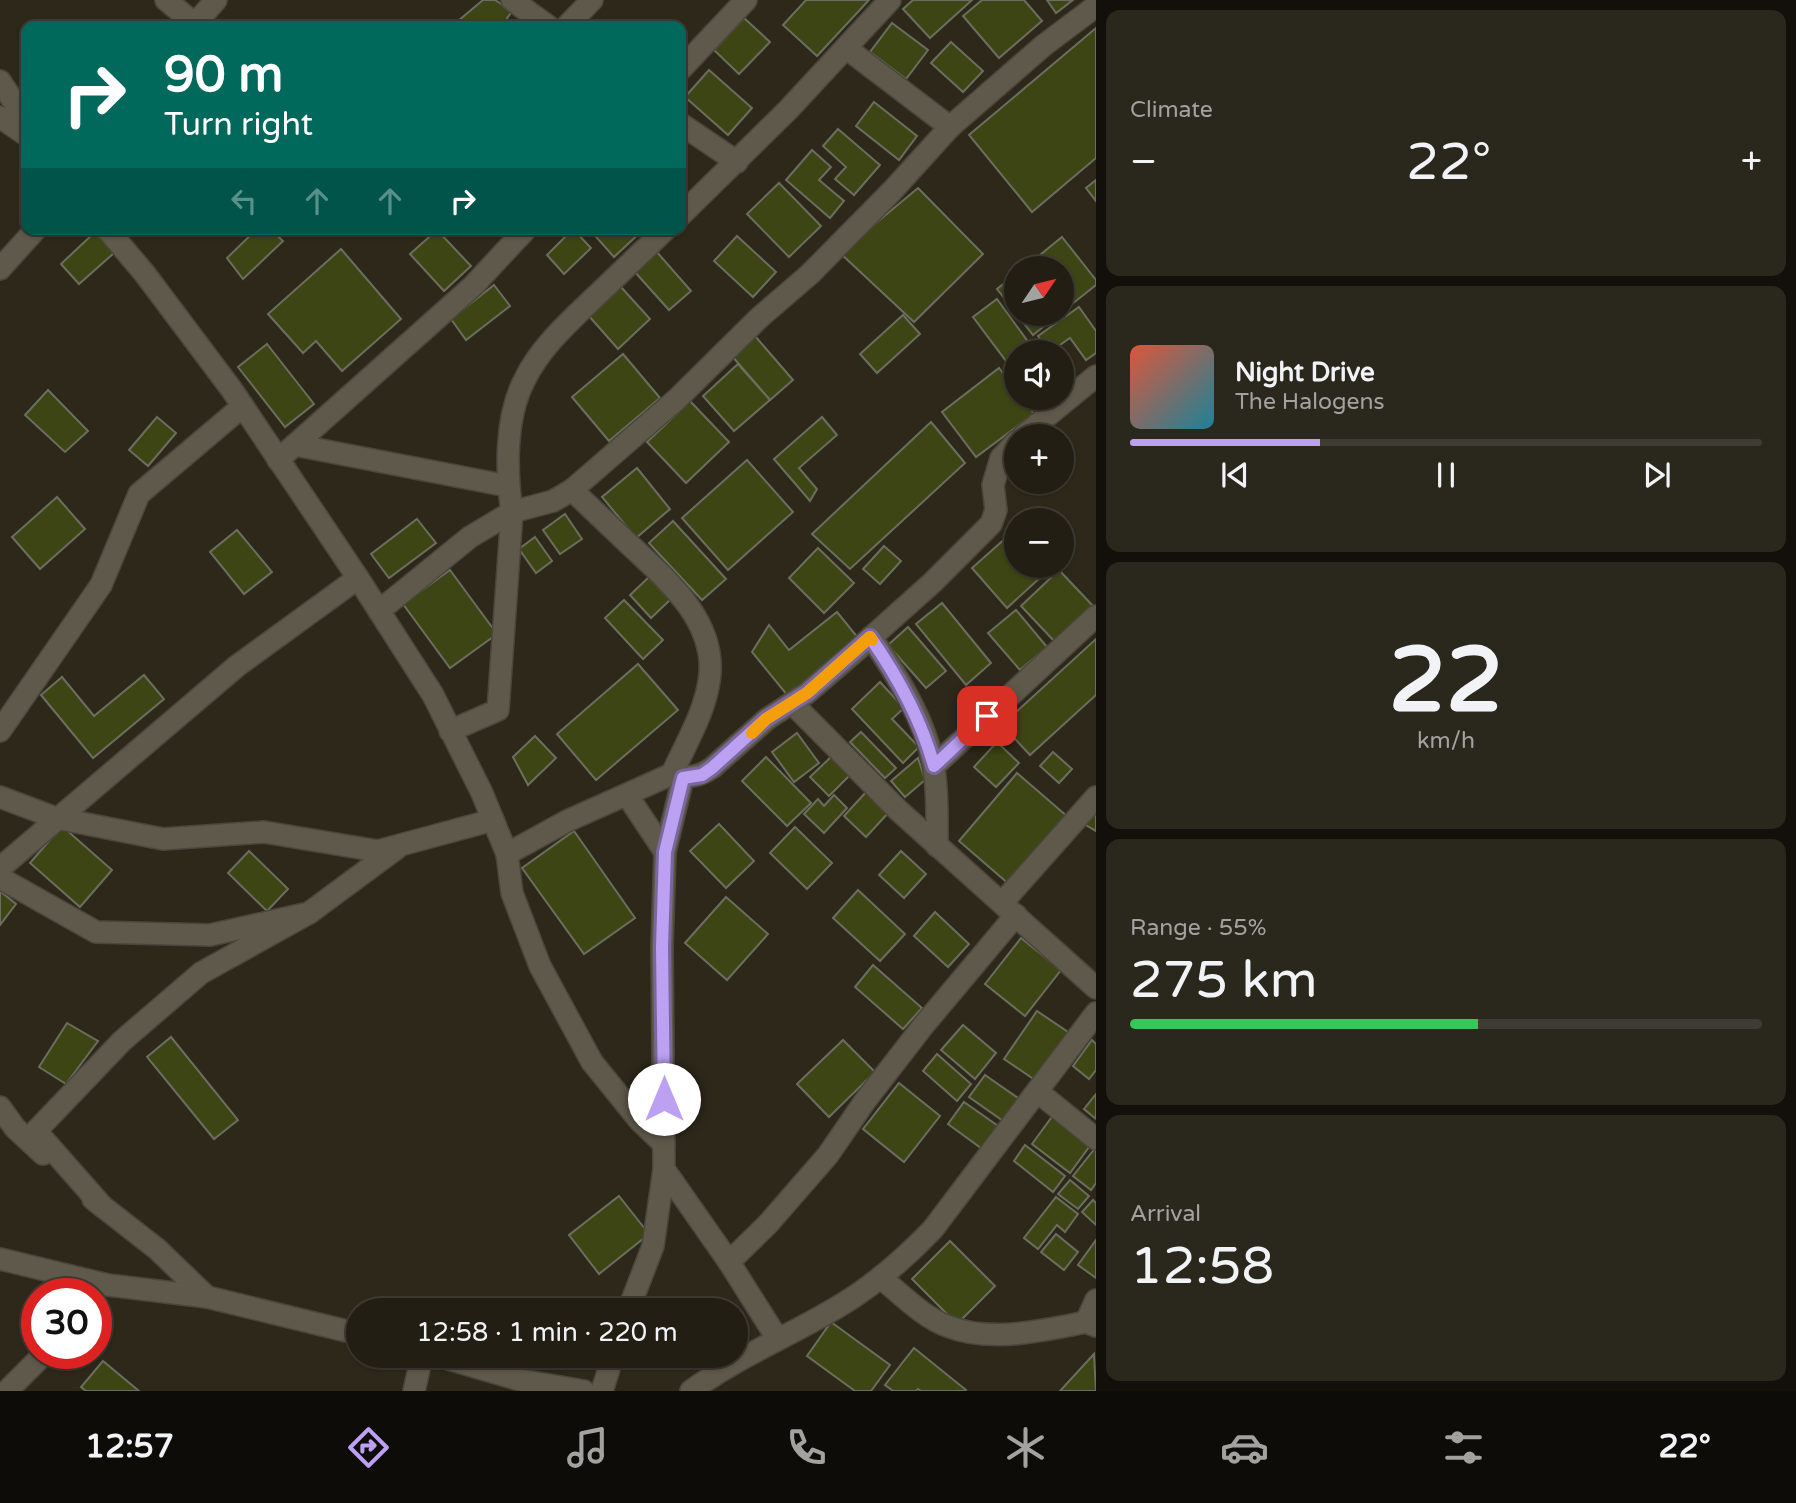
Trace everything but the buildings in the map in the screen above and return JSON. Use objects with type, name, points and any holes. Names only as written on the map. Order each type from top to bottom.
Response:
[{"type":"street","points":[[166,0],[190,21]]},
{"type":"street","points":[[198,21],[216,0]]},
{"type":"street","points":[[512,0],[541,21]]},
{"type":"street","points":[[572,21],[592,0]]},
{"type":"street","points":[[686,64],[746,0]]},
{"type":"street","points":[[686,210],[737,162],[890,0]]},
{"type":"street","points":[[379,611],[470,537],[512,512],[553,500],[572,490],[677,399],[759,318],[810,274],[892,191],[950,127],[1043,46],[1096,6]]},
{"type":"street","points":[[846,48],[950,127]]},
{"type":"street","points":[[0,81],[21,112]]},
{"type":"street","points":[[0,117],[21,132]]},
{"type":"street","points":[[686,127],[737,162]]},
{"type":"street","points":[[0,269],[31,235]]},
{"type":"street","points":[[112,235],[145,274],[243,406],[433,695],[507,854],[512,892],[540,966],[592,1062],[639,1120],[664,1144]]},
{"type":"street","points":[[278,460],[472,286],[520,235]]},
{"type":"street","points":[[450,731],[498,709],[512,512],[508,486],[508,456],[514,413],[524,381],[554,336],[660,235]]},
{"type":"street","points":[[1038,424],[1096,376]]},
{"type":"street","points":[[0,731],[101,585],[139,494],[243,406]]},
{"type":"street","points":[[295,445],[508,486]]},
{"type":"street","points":[[507,854],[568,821],[627,795],[677,776],[702,775],[766,719],[807,693],[932,583],[991,524],[996,510],[993,485],[1004,455]]},
{"type":"street","points":[[572,490],[672,585],[701,627],[709,656],[710,675],[703,706],[677,776],[665,852],[662,947],[664,1169],[653,1246],[633,1298]]},
{"type":"street","points":[[0,868],[237,666],[358,578]]},
{"type":"street","points":[[934,766],[1096,616]]},
{"type":"street","points":[[870,637],[908,698],[927,743],[934,766],[937,792],[937,846]]},
{"type":"street","points":[[792,703],[898,810],[1096,988]]},
{"type":"street","points":[[627,795],[665,852]]},
{"type":"street","points":[[0,797],[56,818],[163,839],[264,832],[377,851],[493,820]]},
{"type":"street","points":[[729,1262],[768,1224],[828,1155],[865,1101],[1096,797]]},
{"type":"street","points":[[102,1206],[36,1131],[122,1041],[201,973],[309,913],[403,844]]},
{"type":"street","points":[[0,878],[96,932],[210,936],[309,913]]},
{"type":"street","points":[[691,1391],[719,1370],[844,1304],[908,1255],[933,1229],[1096,1013]]},
{"type":"street","points":[[1038,1092],[1096,1139]]},
{"type":"street","points":[[0,1107],[15,1128],[102,1206],[157,1250],[207,1297]]},
{"type":"street","points":[[664,1169],[729,1262],[777,1338]]},
{"type":"street","points":[[0,1259],[59,1278]]},
{"type":"street","points":[[881,1278],[945,1326],[971,1332],[1011,1334],[1091,1324],[1096,1300]]},
{"type":"street","points":[[112,1292],[207,1297],[346,1331]]},
{"type":"street","points":[[414,1391],[419,1368]]},
{"type":"street","points":[[476,1368],[489,1391]]},
{"type":"street","points":[[476,1368],[520,1380],[584,1391]]},
{"type":"street","points":[[602,1391],[609,1368]]},
{"type":"street","points":[[7,1391],[29,1369]]},
{"type":"slow traffic","points":[[752,733],[766,719],[807,693],[870,637],[872,640]]},
{"type":"route","points":[[664,1099],[662,947],[665,852],[683,778],[702,775],[712,768],[766,719],[807,693],[870,637],[908,698],[934,766],[987,716]]}]
